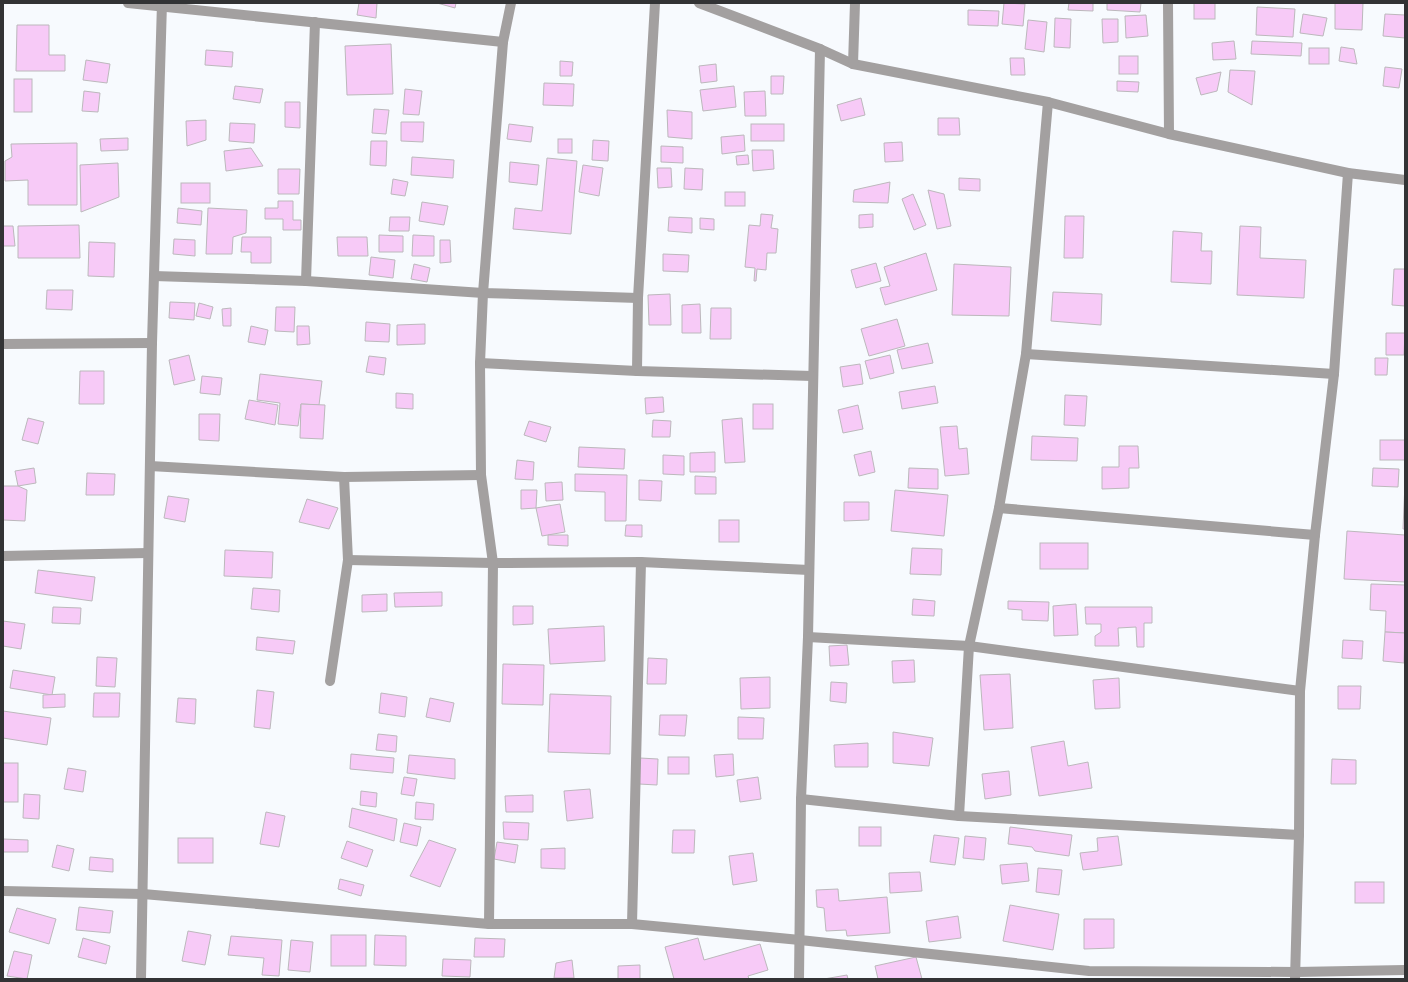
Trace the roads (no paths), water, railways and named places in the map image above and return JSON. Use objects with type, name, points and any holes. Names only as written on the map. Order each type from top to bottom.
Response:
[{"type":"street","points":[[128,3],[162,4],[503,42]]},
{"type":"street","points":[[489,924],[493,563],[481,475],[480,363],[483,293],[503,42],[511,3]]},
{"type":"street","points":[[637,371],[638,298],[655,3]]},
{"type":"street","points":[[700,3],[820,49],[853,64],[1048,102],[1169,134],[1348,173],[1405,180]]},
{"type":"street","points":[[853,64],[855,3]]},
{"type":"street","points":[[1168,3],[1169,134]]},
{"type":"street","points":[[140,979],[143,894],[152,343],[162,4]]},
{"type":"street","points":[[306,281],[315,22]]},
{"type":"street","points":[[799,979],[801,799],[808,637],[812,376],[820,49]]},
{"type":"street","points":[[959,816],[969,646],[999,508],[1026,354],[1048,102]]},
{"type":"street","points":[[1295,976],[1299,835],[1300,691],[1334,374],[1348,173]]},
{"type":"street","points":[[154,276],[306,281],[483,293],[638,298]]},
{"type":"street","points":[[3,344],[152,343]]},
{"type":"street","points":[[1026,354],[1334,374]]},
{"type":"street","points":[[480,363],[637,371],[812,376]]},
{"type":"street","points":[[150,466],[344,477],[481,475]]},
{"type":"street","points":[[330,681],[348,560],[344,477]]},
{"type":"street","points":[[999,508],[1316,535]]},
{"type":"street","points":[[3,556],[148,553]]},
{"type":"street","points":[[348,560],[493,563],[641,562],[809,570]]},
{"type":"street","points":[[632,924],[641,562]]},
{"type":"street","points":[[808,637],[969,646],[1300,691]]},
{"type":"street","points":[[801,799],[959,816],[1299,835]]},
{"type":"street","points":[[3,892],[143,894],[489,924],[632,924],[800,940],[1089,975],[1295,976],[1405,970]]}]
